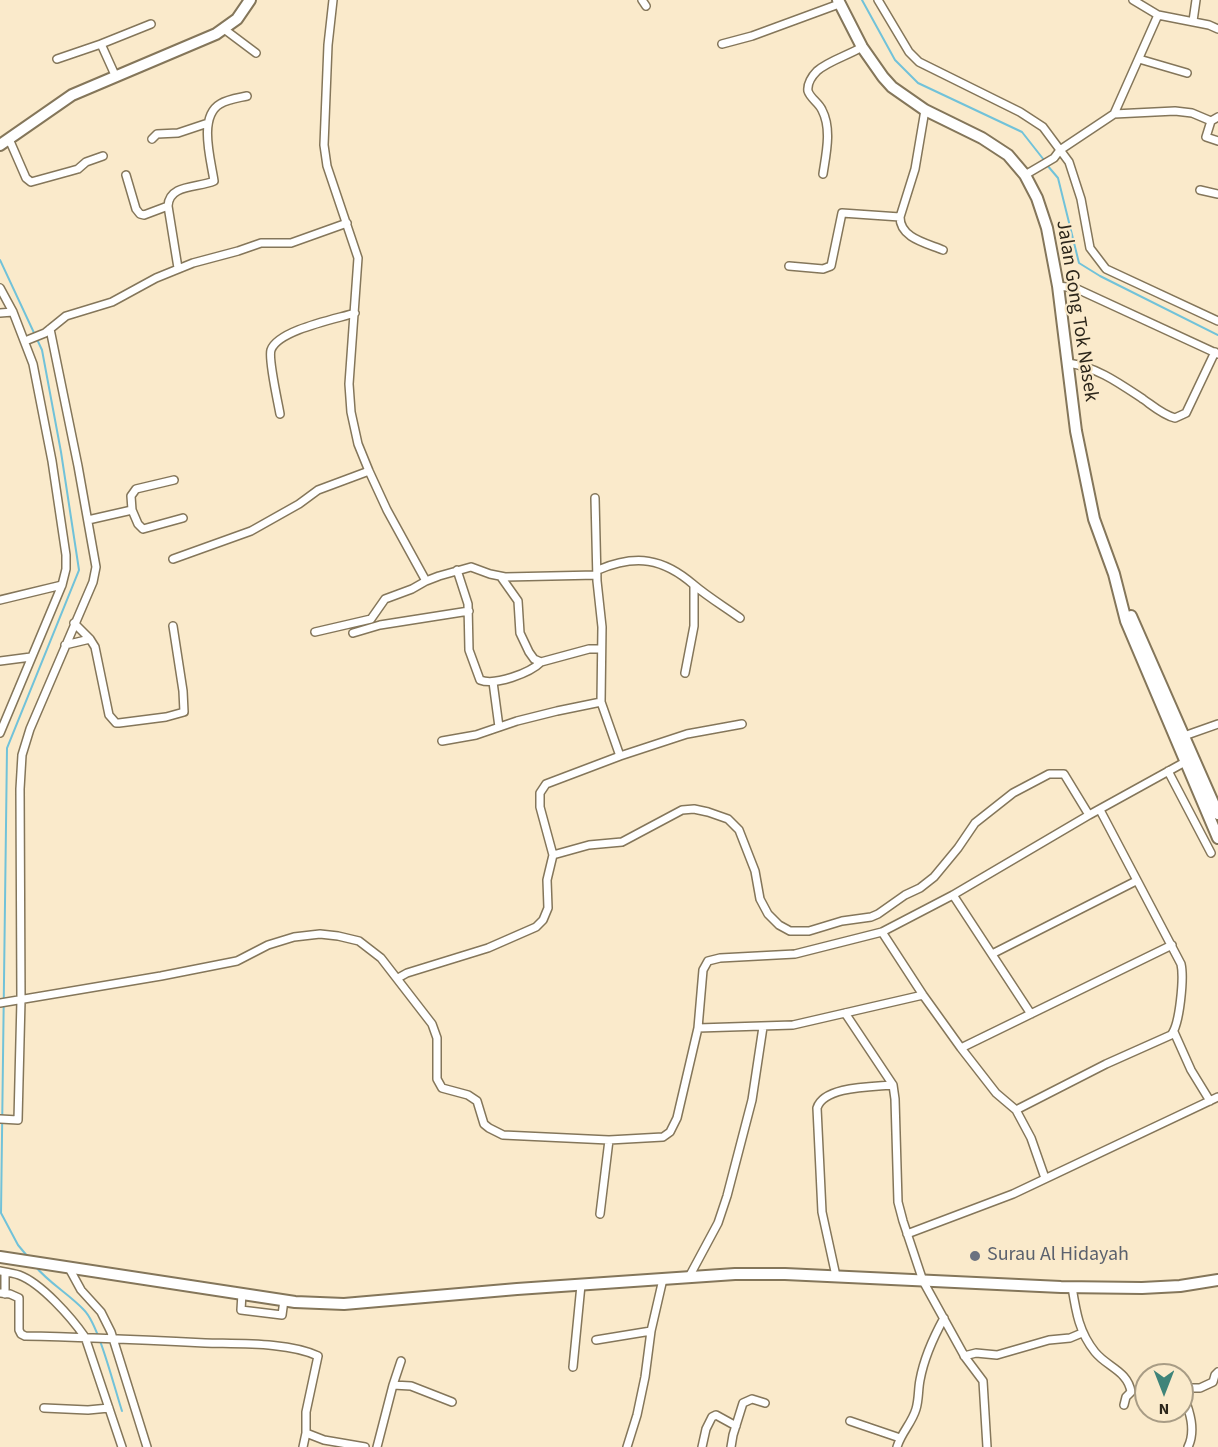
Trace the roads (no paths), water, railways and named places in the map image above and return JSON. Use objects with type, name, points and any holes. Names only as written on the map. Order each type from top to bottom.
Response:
[{"type":"main road","points":[[4,142],[72,94],[224,29],[237,19],[246,1]]},
{"type":"main road","name":"Jalan Gong Tok Nasek","points":[[838,2],[862,47],[892,87],[925,110],[1008,155],[1025,175],[1042,210],[1058,286],[1076,431],[1089,500],[1126,621],[1218,838]]},
{"type":"main road","name":"Jalan Gong Tok Nasek","points":[[1123,606],[1133,619],[1218,814]]},
{"type":"main road","points":[[1188,747],[1185,762],[1197,769]]},
{"type":"main road","points":[[0,1257],[284,1300],[344,1304],[663,1279],[760,1274],[1072,1287],[1161,1288],[1218,1280]]},
{"type":"street","points":[[333,0],[328,45],[324,146],[327,166],[358,258],[350,396],[358,444],[369,471],[387,510],[426,581]]},
{"type":"street","points":[[878,0],[909,52],[919,62],[1043,127],[1068,162],[1077,182],[1090,248],[1099,261],[1114,274],[1218,321]]},
{"type":"street","points":[[1133,0],[1158,15],[1193,21],[1218,29]]},
{"type":"street","points":[[1193,21],[1196,0]]},
{"type":"street","points":[[722,44],[752,36],[838,2]]},
{"type":"street","points":[[1114,114],[1158,15]]},
{"type":"street","points":[[57,59],[151,24]]},
{"type":"street","points":[[224,29],[256,53]]},
{"type":"street","points":[[102,44],[115,75]]},
{"type":"street","points":[[823,174],[827,149],[826,123],[821,107],[810,94],[809,83],[824,66],[862,47]]},
{"type":"street","points":[[1139,59],[1187,72]]},
{"type":"street","points":[[178,268],[168,206],[170,197],[173,193],[214,181],[209,155],[208,123],[212,111],[221,103],[248,96]]},
{"type":"street","points":[[925,110],[915,169],[900,217],[902,229],[908,235],[943,250]]},
{"type":"street","points":[[1025,175],[1054,158],[1060,150],[1114,114],[1175,111],[1192,113],[1211,121]]},
{"type":"street","points":[[1218,117],[1211,121],[1206,137],[1218,141]]},
{"type":"street","points":[[152,139],[157,134],[178,134],[208,123]]},
{"type":"street","points":[[4,142],[27,180],[31,182],[78,169],[86,162],[103,156]]},
{"type":"street","points":[[126,175],[136,209],[140,214],[144,215],[168,206]]},
{"type":"street","points":[[1200,190],[1218,194]]},
{"type":"street","points":[[789,266],[823,269],[831,266],[842,213],[900,217]]},
{"type":"street","points":[[27,341],[48,331],[66,316],[112,302],[178,268],[261,243],[291,243],[347,223]]},
{"type":"street","points":[[1058,286],[1075,288],[1216,353],[1186,413],[1175,418],[1163,414],[1121,384],[1095,369],[1068,363]]},
{"type":"street","points":[[0,288],[27,341],[33,364],[52,461],[65,543],[66,568],[62,585],[0,733]]},
{"type":"street","points":[[0,313],[13,312]]},
{"type":"street","points":[[280,414],[270,357],[273,346],[291,333],[355,313]]},
{"type":"street","points":[[0,1119],[18,1120],[22,755],[30,729],[95,576],[95,558],[88,520],[48,331]]},
{"type":"street","points":[[173,560],[251,531],[299,504],[318,490],[369,471]]},
{"type":"street","points":[[174,480],[136,489],[131,496],[132,510],[138,524],[143,529],[183,518]]},
{"type":"street","points":[[595,498],[601,702],[620,756]]},
{"type":"street","points":[[88,520],[132,510]]},
{"type":"street","points":[[315,632],[371,619],[385,599],[457,570],[475,567],[501,577],[597,572],[626,561],[654,562],[671,568],[740,618]]},
{"type":"street","points":[[457,570],[469,611],[468,645],[480,680],[493,682],[533,669],[541,662],[589,649],[601,649]]},
{"type":"street","points":[[501,577],[518,601],[520,633],[534,659],[541,662]]},
{"type":"street","points":[[0,600],[62,585]]},
{"type":"street","points":[[685,674],[694,626],[694,585]]},
{"type":"street","points":[[352,633],[391,623],[469,611]]},
{"type":"street","points":[[74,623],[95,647],[110,718],[116,723],[182,714],[185,709],[173,626]]},
{"type":"street","points":[[65,645],[90,639]]},
{"type":"street","points":[[0,661],[31,657]]},
{"type":"street","points":[[493,682],[499,727]]},
{"type":"street","points":[[442,741],[476,735],[548,713],[601,702]]},
{"type":"street","points":[[398,978],[407,973],[470,955],[536,927],[546,915],[547,880],[553,855],[540,807],[540,793],[543,787],[620,756],[687,734],[742,724]]},
{"type":"street","points":[[1184,736],[1218,724]]},
{"type":"street","points":[[0,1003],[237,961],[268,945],[294,936],[338,936],[359,941],[381,958],[398,978],[435,1030],[439,1085],[447,1090],[468,1095],[477,1101],[484,1124],[489,1128],[512,1137],[609,1140],[659,1138],[667,1135],[677,1118],[698,1028],[703,970],[708,961],[720,958],[795,954],[882,932],[953,895],[1185,762]]},
{"type":"street","points":[[1168,771],[1211,853]]},
{"type":"street","points":[[553,855],[589,845],[622,842],[682,810],[694,809],[708,812],[731,820],[739,830],[755,871],[760,899],[768,914],[786,929],[805,932],[842,921],[875,917],[894,902],[920,888],[945,866],[975,822],[1019,788],[1049,774],[1064,774],[1089,815]]},
{"type":"street","points":[[1206,789],[1218,788]]},
{"type":"street","points":[[1016,1110],[1174,1032],[1177,1025],[1181,964],[1100,810]]},
{"type":"street","points":[[992,954],[1136,881]]},
{"type":"street","points":[[953,895],[1031,1014]]},
{"type":"street","points":[[882,932],[961,1048],[996,1093],[1016,1110],[1031,1138],[1045,1178]]},
{"type":"street","points":[[961,1048],[1172,945]]},
{"type":"street","points":[[698,1028],[792,1025],[923,995]]},
{"type":"street","points":[[845,1013],[893,1085],[896,1099],[898,1202],[922,1281],[964,1356],[981,1377],[985,1386],[987,1447]]},
{"type":"street","points":[[689,1278],[718,1223],[727,1196],[752,1100],[763,1027]]},
{"type":"street","points":[[1174,1032],[1191,1070],[1210,1101]]},
{"type":"street","points":[[836,1276],[822,1212],[817,1108],[819,1103],[834,1092],[893,1085]]},
{"type":"street","points":[[907,1234],[1013,1194],[1218,1097]]},
{"type":"street","points":[[600,1214],[609,1140]]},
{"type":"street","points":[[69,1268],[81,1290],[101,1312],[147,1447]]},
{"type":"street","points":[[122,1447],[87,1337],[37,1286],[19,1275],[3,1272],[3,1294],[15,1296],[20,1300],[22,1335],[87,1337],[255,1345],[306,1350],[318,1356],[306,1413],[303,1447]]},
{"type":"street","points":[[627,1447],[645,1377],[651,1331],[663,1279]]},
{"type":"street","points":[[573,1367],[581,1285]]},
{"type":"street","points":[[1072,1287],[1082,1333],[1096,1353],[1128,1381],[1131,1392],[1124,1405]]},
{"type":"street","points":[[242,1293],[241,1310],[282,1315],[284,1300]]},
{"type":"street","points":[[897,1447],[914,1414],[923,1365],[944,1318]]},
{"type":"street","points":[[596,1340],[651,1331]]},
{"type":"street","points":[[964,1356],[976,1353],[997,1355],[1049,1340],[1070,1338],[1082,1333]]},
{"type":"street","points":[[377,1447],[401,1361]]},
{"type":"street","points":[[1194,1388],[1213,1382],[1218,1372]]},
{"type":"street","points":[[393,1385],[411,1386],[452,1402]]},
{"type":"street","points":[[731,1447],[745,1401],[754,1400],[765,1403]]},
{"type":"street","points":[[44,1408],[88,1410],[109,1408]]},
{"type":"street","points":[[702,1447],[712,1416],[716,1415],[736,1425]]},
{"type":"street","points":[[850,1421],[900,1438]]},
{"type":"street","points":[[1188,1447],[1191,1442],[1191,1423]]},
{"type":"street","points":[[306,1432],[324,1440],[364,1447]]},
{"type":"waterway","points":[[862,0],[895,60],[918,83],[1022,132],[1044,160]]},
{"type":"waterway","points":[[1047,165],[1058,178],[1079,263],[1100,276],[1218,335]]},
{"type":"waterway","points":[[0,260],[42,350],[61,452],[79,570],[7,748],[1,1213],[18,1245],[28,1257]]},
{"type":"waterway","points":[[35,1266],[78,1304],[90,1318],[101,1342],[122,1411]]},
{"type":"place","name":"Surau Al Hidayah","points":[[975,1256]]}]
